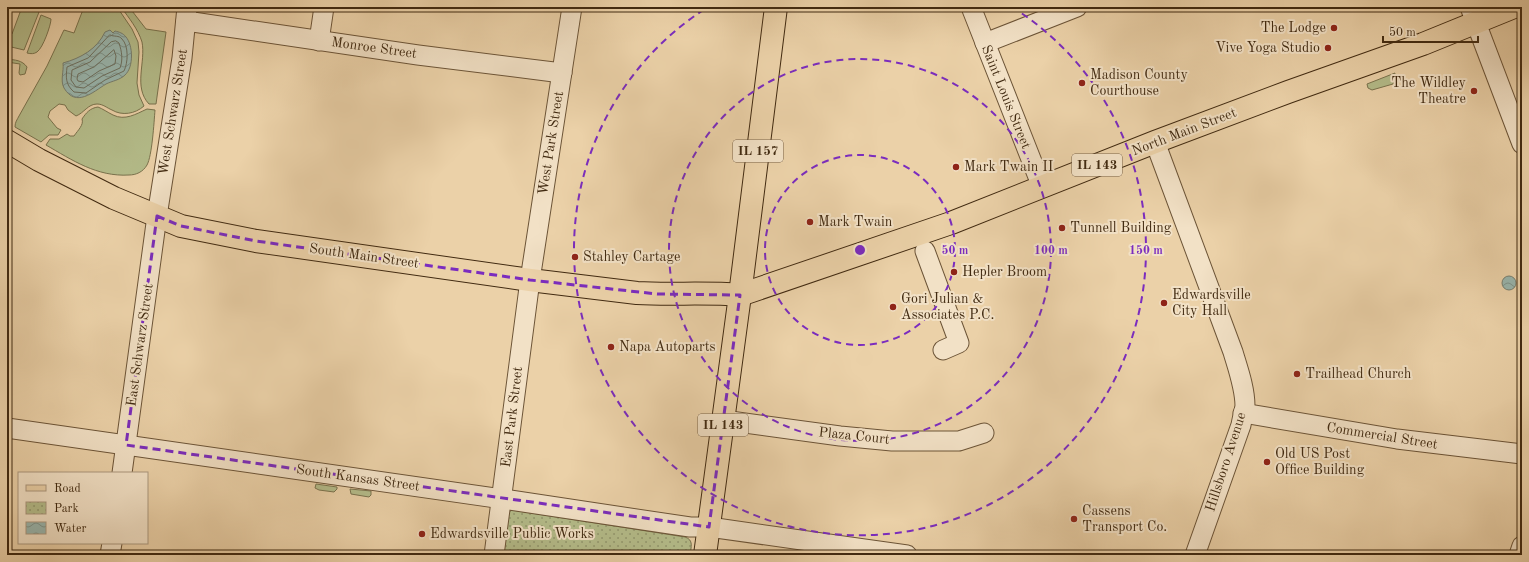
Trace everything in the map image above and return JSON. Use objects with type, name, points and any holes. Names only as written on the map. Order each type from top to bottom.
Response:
[{"type":"main road","name":"IL 157","points":[[740,295],[776,7]]},
{"type":"main road","name":"North Main Street","points":[[740,295],[951,223],[1155,142],[1288,92],[1423,44],[1473,15],[1514,7]]},
{"type":"main road","name":"South Main Street","points":[[7,141],[39,160],[114,198],[181,226],[256,241],[530,280],[657,294],[718,293],[740,295]]},
{"type":"main road","name":"IL 143","points":[[705,555],[740,295]]},
{"type":"street","points":[[319,41],[324,7]]},
{"type":"street","name":"West Park Street","points":[[530,280],[572,7]]},
{"type":"street","name":"Saint Louis Street","points":[[971,7],[1042,187]]},
{"type":"street","points":[[985,43],[1078,7]]},
{"type":"street","name":"Monroe Street","points":[[187,14],[319,41],[562,73]]},
{"type":"street","name":"West Schwarz Street","points":[[157,216],[182,58],[187,14]]},
{"type":"street","points":[[1473,15],[1522,144]]},
{"type":"street","name":"Hillsboro Avenue","points":[[1155,142],[1240,375],[1245,406],[1241,425],[1195,555]]},
{"type":"street","name":"East Schwarz Street","points":[[122,472],[157,216]]},
{"type":"street","points":[[925,251],[959,343],[943,350]]},
{"type":"street","name":"East Park Street","points":[[494,555],[530,280]]},
{"type":"street","name":"Commercial Street","points":[[1243,413],[1442,446],[1522,454]]},
{"type":"street","name":"Plaza Court","points":[[723,420],[840,436],[892,441],[960,441],[984,433]]},
{"type":"street","name":"South Kansas Street","points":[[7,428],[502,498],[690,527],[709,528],[907,555]]},
{"type":"street","points":[[110,555],[112,544]]},
{"type":"street","points":[[1519,555],[1522,546]]},
{"type":"highlighted area","points":[[157,216],[181,226],[256,241],[530,280],[657,294],[740,295],[709,527],[126,445]]},
{"type":"green space","points":[[22,7],[41,7],[24,50],[7,46],[7,33],[12,34]]},
{"type":"green space","points":[[84,7],[117,7],[132,29],[138,42],[139,52],[137,83],[139,95],[144,106],[137,111],[120,113],[101,105],[94,104],[76,116],[68,110],[65,105],[59,104],[50,111],[48,117],[57,128],[61,130],[58,135],[49,135],[41,142],[15,127],[16,122],[47,66],[64,30],[74,33]]},
{"type":"green space","points":[[121,7],[129,7],[146,29],[166,32],[156,104],[149,104],[144,97],[141,82],[143,58],[142,42],[136,28]]},
{"type":"green space","points":[[41,15],[51,19],[50,26],[39,50],[32,54],[27,53]]},
{"type":"green space","points":[[7,59],[23,63],[27,67],[25,74],[20,75],[19,73],[20,64],[7,62]]},
{"type":"green space","points":[[1395,73],[1393,84],[1372,90],[1368,88],[1367,84]]},
{"type":"green space","points":[[98,107],[117,117],[135,115],[147,109],[155,110],[149,161],[147,165],[137,174],[117,175],[96,170],[75,162],[46,145],[50,139],[59,139],[67,134],[74,136],[85,115],[90,110]]},
{"type":"green space","points":[[316,484],[337,487],[337,489],[334,492],[319,490],[315,488]]},
{"type":"green space","points":[[350,489],[371,491],[371,495],[369,497],[351,494]]},
{"type":"green space","points":[[512,510],[685,537],[691,542],[690,555],[502,555],[509,512]]},
{"type":"water","points":[[110,30],[113,33],[115,31],[125,36],[130,45],[132,56],[128,71],[121,78],[106,84],[90,94],[79,98],[74,97],[69,94],[63,85],[63,63],[88,52],[98,43],[105,32]]},
{"type":"water","points":[[1509,276],[1514,278],[1516,283],[1514,288],[1509,290],[1504,288],[1502,283],[1504,278]]},
{"type":"place","name":"The Lodge","points":[[1334,28]]},
{"type":"place","name":"Vive Yoga Studio","points":[[1328,48]]},
{"type":"place","name":"Madison County Courthouse","points":[[1082,83]]},
{"type":"place","name":"The Wildley Theatre","points":[[1474,91]]},
{"type":"place","name":"Mark Twain II","points":[[956,167]]},
{"type":"place","name":"Mark Twain","points":[[810,222]]},
{"type":"place","name":"Tunnell Building","points":[[1062,228]]},
{"type":"place","name":"Stahley Cartage","points":[[575,257]]},
{"type":"place","name":"Hepler Broom","points":[[954,272]]},
{"type":"place","name":"Edwardsville City Hall","points":[[1164,303]]},
{"type":"place","name":"Gori Julian & Associates P.C.","points":[[893,307]]},
{"type":"place","name":"Napa Autoparts","points":[[611,347]]},
{"type":"place","name":"Trailhead Church","points":[[1297,374]]},
{"type":"place","name":"Old US Post Office Building","points":[[1267,462]]},
{"type":"place","name":"Cassens Transport Co.","points":[[1074,519]]},
{"type":"place","name":"Edwardsville Public Works","points":[[422,534]]}]
